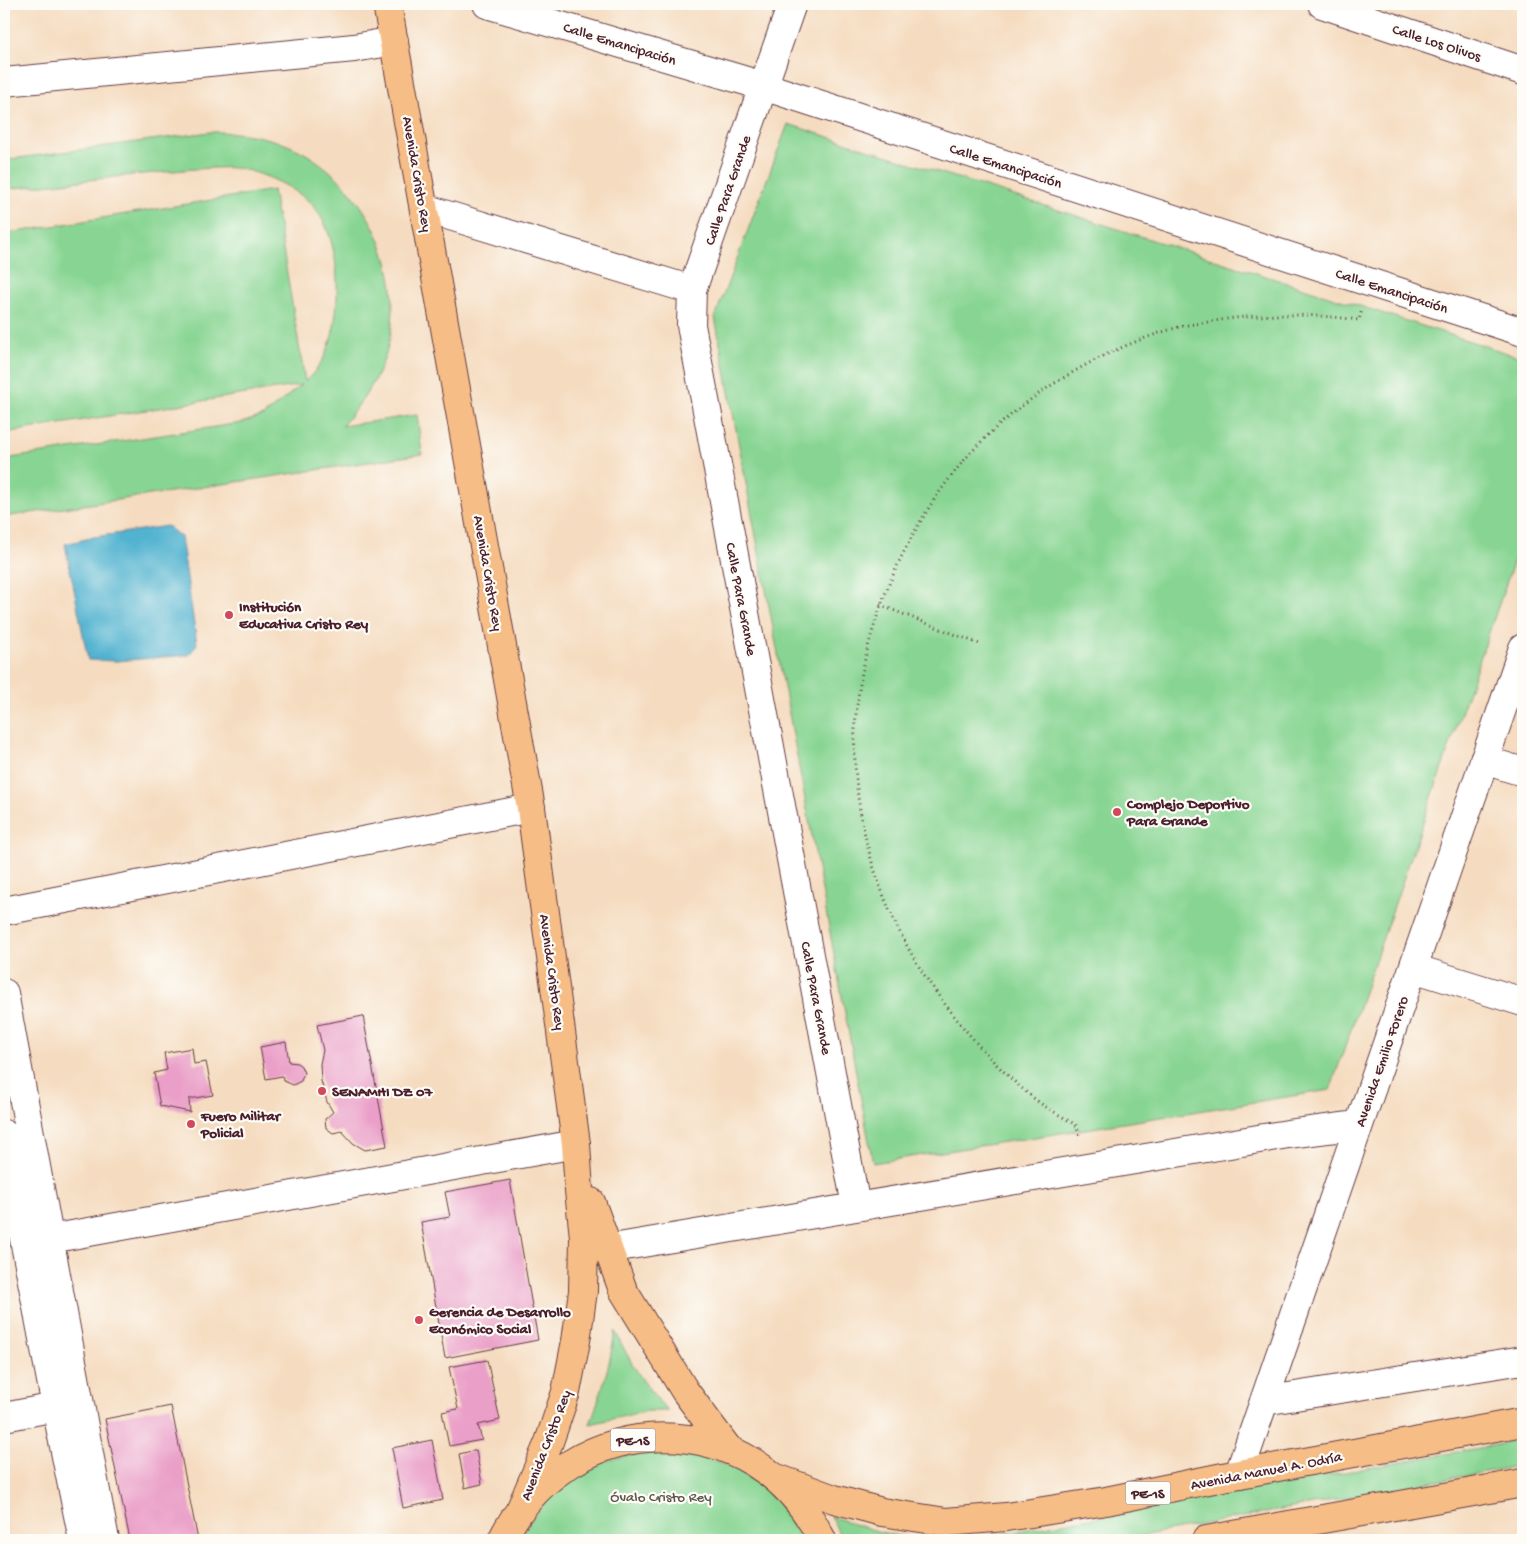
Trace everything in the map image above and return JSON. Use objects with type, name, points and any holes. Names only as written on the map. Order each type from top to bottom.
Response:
[{"type":"main road","name":"Avenida Cristo Rey","points":[[387,4],[531,808],[576,1144],[584,1237],[583,1291],[566,1392],[549,1442],[506,1528]]},
{"type":"main road","name":"Avenida Cristo Rey","points":[[576,1144],[590,1197],[623,1290],[647,1332],[685,1391],[729,1450]]},
{"type":"main road","name":"Avenida Manuel A. Odría","points":[[774,1477],[834,1499],[882,1512],[946,1522],[1006,1518],[1106,1501],[1239,1474],[1523,1422]]},
{"type":"main road","name":"PE-1S","points":[[506,1528],[547,1480],[578,1457],[614,1443],[653,1437],[692,1439],[729,1450],[754,1462],[774,1477],[796,1499],[814,1524],[822,1540]]},
{"type":"main road","points":[[1206,1540],[1523,1483]]},
{"type":"street","name":"Calle Emancipación","points":[[487,4],[764,86],[1523,332]]},
{"type":"street","name":"Calle Para Grande","points":[[792,4],[692,290],[691,325],[856,1206]]},
{"type":"street","name":"Calle Los Olivos","points":[[1322,4],[1523,71]]},
{"type":"street","points":[[4,82],[354,48],[394,41]]},
{"type":"street","points":[[424,208],[692,290]]},
{"type":"street","name":"Avenida Emilio Forero","points":[[1239,1474],[1523,648]]},
{"type":"street","points":[[1484,760],[1523,772]]},
{"type":"street","points":[[4,911],[531,808]]},
{"type":"street","points":[[1413,968],[1523,1002]]},
{"type":"street","points":[[4,994],[105,1540]]},
{"type":"street","points":[[608,1249],[1288,1134],[1358,1124]]},
{"type":"street","points":[[4,1134],[83,1540]]},
{"type":"street","points":[[50,1240],[576,1144]]},
{"type":"street","points":[[1264,1401],[1523,1360]]},
{"type":"street","points":[[4,1417],[56,1407]]},
{"type":"path","points":[[1079,1135],[1077,1126],[1038,1102],[1001,1070],[967,1033],[936,993],[910,953],[885,901],[871,857],[860,810],[855,761],[857,709],[864,660],[880,605],[903,554],[925,515],[957,468],[985,438],[1022,406],[1055,384],[1096,360],[1136,342],[1175,328],[1228,318],[1289,314],[1325,315],[1359,320],[1364,302]]},
{"type":"path","points":[[880,605],[982,645]]},
{"type":"green space","name":"Complejo Deportivo Para Grande","points":[[788,124],[1523,358],[1523,535],[1330,1090],[873,1163],[715,317]]},
{"type":"green space","points":[[210,132],[235,133],[259,137],[295,148],[330,171],[351,192],[368,217],[381,243],[389,271],[393,300],[391,330],[384,359],[376,377],[342,426],[417,415],[422,454],[4,517],[4,459],[241,423],[263,416],[301,385],[4,433],[4,234],[273,190],[305,381],[322,360],[328,348],[335,321],[337,293],[332,244],[326,226],[317,211],[301,195],[280,182],[245,170],[223,168],[182,170],[4,189],[4,160]]},
{"type":"green space","points":[[615,1331],[638,1373],[651,1392],[668,1411],[647,1411],[590,1424],[605,1378]]},
{"type":"green space","points":[[1523,1440],[1523,1465],[1119,1540],[842,1540],[831,1516],[892,1535],[924,1539],[957,1539],[1001,1534]]},
{"type":"green space","name":"Óvalo Cristo Rey","points":[[663,1451],[711,1459],[744,1474],[773,1497],[785,1510],[805,1540],[517,1540],[548,1497],[573,1477],[601,1462],[632,1454]]},
{"type":"water","points":[[167,526],[181,537],[197,644],[189,655],[117,661],[88,660],[65,544],[94,537]]},
{"type":"building","points":[[363,1016],[387,1146],[365,1150],[353,1143],[342,1131],[333,1133],[326,1128],[325,1119],[333,1112],[327,1102],[321,1081],[320,1064],[323,1050],[317,1025]]},
{"type":"building","points":[[286,1042],[289,1062],[297,1063],[301,1066],[304,1073],[301,1081],[293,1085],[284,1081],[282,1076],[266,1079],[260,1047]]},
{"type":"building","points":[[192,1048],[194,1064],[206,1062],[213,1095],[189,1099],[190,1112],[160,1106],[154,1073],[167,1070],[164,1053]]},
{"type":"building","points":[[510,1180],[538,1340],[445,1358],[421,1222],[450,1217],[445,1192]]},
{"type":"building","points":[[487,1360],[500,1420],[478,1425],[482,1440],[449,1446],[442,1412],[458,1409],[449,1367]]},
{"type":"building","points":[[171,1406],[198,1540],[130,1540],[105,1419]]},
{"type":"building","points":[[432,1440],[443,1500],[403,1508],[392,1448]]},
{"type":"building","points":[[476,1450],[482,1484],[465,1488],[459,1454]]},
{"type":"place","name":"Institución Educativa Cristo Rey","points":[[229,615]]},
{"type":"place","name":"Complejo Deportivo Para Grande","points":[[1117,812]]},
{"type":"place","name":"SENAMHI DZ 07","points":[[322,1091]]},
{"type":"place","name":"Fuero Militar Policial","points":[[191,1124]]},
{"type":"place","name":"Gerencia de Desarrollo Económico Social","points":[[419,1320]]}]
